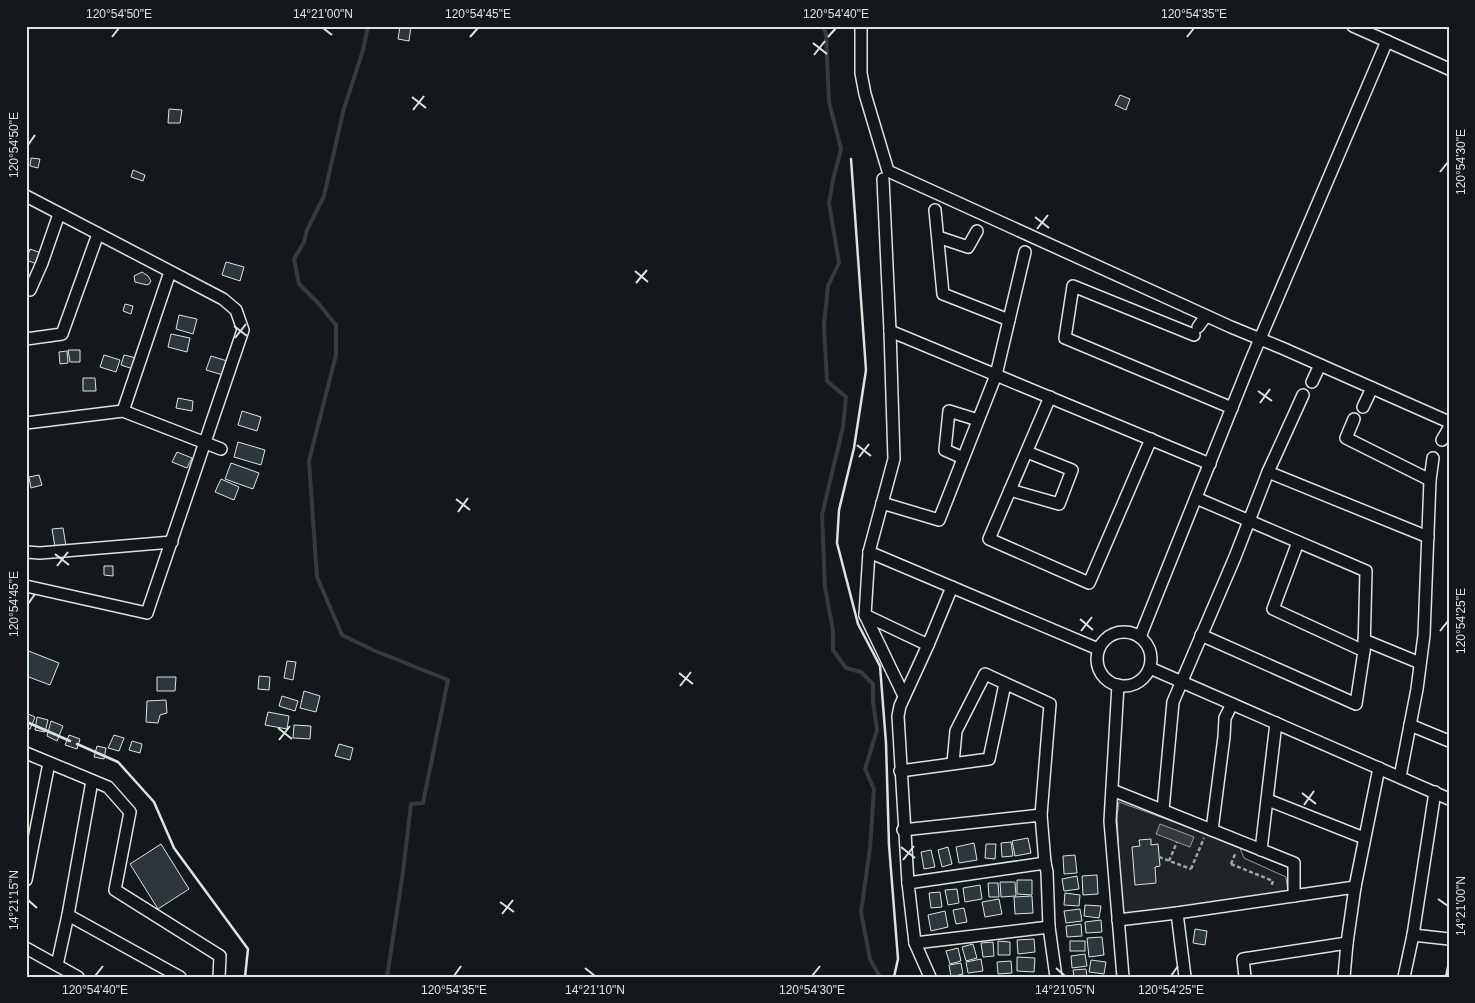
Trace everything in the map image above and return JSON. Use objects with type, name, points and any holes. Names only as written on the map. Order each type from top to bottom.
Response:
[{"type":"street","points":[[861,26],[861,73],[865,94],[888,171],[1080,264],[1206,316],[1449,422]]},
{"type":"street","points":[[1353,26],[1449,68]]},
{"type":"street","points":[[1140,636],[1232,408],[1387,41]]},
{"type":"street","points":[[883,179],[894,459],[869,552],[865,615],[904,696]]},
{"type":"street","points":[[26,586],[147,613],[243,330],[236,310],[223,299],[27,197]]},
{"type":"street","points":[[935,210],[943,294],[1009,320]]},
{"type":"street","points":[[30,290],[42,264],[59,214]]},
{"type":"street","points":[[938,237],[968,248],[976,231]]},
{"type":"street","points":[[26,339],[62,334],[98,234]]},
{"type":"street","points":[[882,503],[938,520],[996,375],[1025,252]]},
{"type":"street","points":[[123,411],[170,272]]},
{"type":"street","points":[[1206,316],[1196,331],[1073,286],[1065,338],[1232,408]]},
{"type":"street","points":[[890,331],[1210,464]]},
{"type":"street","points":[[1312,382],[1320,365]]},
{"type":"street","points":[[1364,407],[1372,388]]},
{"type":"street","points":[[1162,810],[1173,702],[1235,556],[1268,472],[1303,395]]},
{"type":"street","points":[[1050,397],[989,539],[1089,583],[1151,439]]},
{"type":"street","points":[[963,458],[945,450],[949,410],[978,420]]},
{"type":"street","points":[[26,423],[123,411],[221,449]]},
{"type":"street","points":[[1354,419],[1346,438],[1430,480]]},
{"type":"street","points":[[1442,440],[1449,428]]},
{"type":"street","points":[[1010,490],[1059,504],[1072,470],[1027,452]]},
{"type":"street","points":[[1400,777],[1417,689],[1424,635],[1430,480],[1433,458]]},
{"type":"street","points":[[1268,472],[1428,537]]},
{"type":"street","points":[[1196,498],[1366,571],[1364,645],[1356,704],[1201,636]]},
{"type":"street","points":[[26,552],[40,553],[172,542]]},
{"type":"street","points":[[1298,542],[1273,609],[1364,645],[1420,663]]},
{"type":"street","points":[[869,552],[1098,649]]},
{"type":"street","points":[[930,977],[916,942],[908,884],[903,830],[898,716],[904,696],[952,587]]},
{"type":"street","points":[[865,615],[928,645]]},
{"type":"street","points":[[1122,631],[1140,636],[1148,645],[1151,653],[1150,668],[1146,675],[1141,681],[1126,686],[1118,686],[1111,683],[1100,672],[1097,664],[1098,649],[1102,642],[1114,633],[1122,631]]},
{"type":"street","points":[[1150,668],[1449,799]]},
{"type":"street","points":[[953,763],[956,731],[985,674],[1050,704],[1041,815],[1047,872],[1049,927],[1056,977]]},
{"type":"street","points":[[900,770],[989,759],[1005,684]]},
{"type":"street","points":[[1118,686],[1110,821],[1122,977]]},
{"type":"street","points":[[1212,835],[1225,718],[1232,704]]},
{"type":"street","points":[[1261,850],[1276,723]]},
{"type":"street","points":[[1410,725],[1449,741]]},
{"type":"street","points":[[26,753],[108,787],[130,812],[115,890],[220,956],[219,977]]},
{"type":"street","points":[[26,880],[49,762]]},
{"type":"street","points":[[1344,977],[1355,887],[1379,768]]},
{"type":"street","points":[[57,965],[92,781]]},
{"type":"street","points":[[1112,790],[1162,810],[1212,835],[1261,850],[1294,863],[1294,896]]},
{"type":"street","points":[[1404,977],[1413,935],[1435,792]]},
{"type":"street","points":[[1268,800],[1364,838]]},
{"type":"street","points":[[903,830],[1041,815]]},
{"type":"street","points":[[908,884],[1045,863]]},
{"type":"street","points":[[1118,920],[1355,887]]},
{"type":"street","points":[[1177,913],[1185,977]]},
{"type":"street","points":[[68,915],[180,977]]},
{"type":"street","points":[[916,942],[1049,927]]},
{"type":"street","points":[[1413,935],[1449,939]]},
{"type":"street","points":[[1245,977],[1243,959],[1347,943]]},
{"type":"street","points":[[26,948],[78,977]]},
{"type":"path","points":[[1159,857],[1192,870],[1204,837],[1212,835]]},
{"type":"path","points":[[1169,860],[1177,842]]},
{"type":"path","points":[[1237,851],[1230,864],[1274,881],[1267,900]]},
{"type":"shaded area","points":[[1119,802],[1240,848],[1244,858],[1286,877],[1288,893],[1122,915],[1117,816]]},
{"type":"shaded area","points":[[1160,824],[1194,837],[1190,847],[1156,834]]},
{"type":"building","points":[[400,26],[411,26],[409,41],[398,39]]},
{"type":"building","points":[[1120,95],[1130,99],[1126,110],[1115,105]]},
{"type":"building","points":[[169,109],[182,110],[180,123],[168,123]]},
{"type":"building","points":[[31,158],[40,159],[38,168],[30,166]]},
{"type":"building","points":[[133,170],[145,175],[143,181],[131,177]]},
{"type":"building","points":[[30,249],[41,253],[37,264],[26,260]]},
{"type":"building","points":[[226,262],[244,267],[240,281],[222,275]]},
{"type":"building","points":[[142,272],[151,281],[147,285],[135,282],[134,276]]},
{"type":"building","points":[[125,304],[133,306],[131,314],[123,311]]},
{"type":"building","points":[[179,315],[197,319],[193,334],[176,329]]},
{"type":"building","points":[[171,334],[190,338],[187,352],[168,347]]},
{"type":"building","points":[[68,350],[80,350],[80,362],[70,362]]},
{"type":"building","points":[[67,351],[68,363],[60,364],[59,352]]},
{"type":"building","points":[[104,355],[120,360],[116,372],[100,367]]},
{"type":"building","points":[[124,355],[136,358],[133,369],[121,365]]},
{"type":"building","points":[[211,356],[227,361],[223,375],[206,370]]},
{"type":"building","points":[[83,378],[95,378],[96,391],[83,391]]},
{"type":"building","points":[[178,398],[193,401],[192,411],[176,408]]},
{"type":"building","points":[[242,411],[261,417],[257,431],[238,425]]},
{"type":"building","points":[[238,442],[265,450],[261,465],[234,457]]},
{"type":"building","points":[[177,452],[192,458],[187,468],[172,462]]},
{"type":"building","points":[[231,463],[259,473],[253,489],[225,479]]},
{"type":"building","points":[[39,475],[42,485],[31,488],[29,477]]},
{"type":"building","points":[[221,479],[239,487],[234,500],[215,492]]},
{"type":"building","points":[[63,528],[66,546],[55,547],[52,529]]},
{"type":"building","points":[[104,566],[113,566],[113,576],[104,575]]},
{"type":"building","points":[[26,650],[59,663],[50,685],[26,676]]},
{"type":"building","points":[[287,661],[296,662],[293,680],[284,678]]},
{"type":"building","points":[[259,676],[270,677],[269,690],[258,689]]},
{"type":"building","points":[[157,677],[176,677],[175,691],[157,691]]},
{"type":"building","points":[[304,691],[320,696],[316,712],[300,708]]},
{"type":"building","points":[[282,696],[298,701],[295,711],[279,706]]},
{"type":"building","points":[[166,700],[167,713],[160,715],[158,723],[146,722],[147,701]]},
{"type":"building","points":[[268,712],[289,716],[287,729],[265,725]]},
{"type":"building","points":[[26,713],[35,717],[30,729],[26,728]]},
{"type":"building","points":[[37,717],[48,720],[45,732],[35,730]]},
{"type":"building","points":[[51,721],[63,726],[57,741],[47,736]]},
{"type":"building","points":[[294,725],[311,726],[310,739],[293,738]]},
{"type":"building","points":[[69,735],[80,739],[77,749],[65,745]]},
{"type":"building","points":[[114,735],[124,738],[119,751],[108,748]]},
{"type":"building","points":[[132,741],[142,744],[140,753],[129,750]]},
{"type":"building","points":[[339,744],[353,748],[350,760],[335,756]]},
{"type":"building","points":[[97,746],[106,748],[104,759],[94,757]]},
{"type":"building","points":[[1028,838],[1031,853],[1015,856],[1012,841]]},
{"type":"building","points":[[1151,839],[1151,845],[1158,844],[1160,866],[1155,867],[1156,883],[1135,885],[1132,847],[1140,846],[1139,840]]},
{"type":"building","points":[[1011,842],[1013,856],[1002,857],[1001,843]]},
{"type":"building","points":[[974,843],[977,860],[959,863],[956,847]]},
{"type":"building","points":[[161,844],[189,889],[158,909],[130,864]]},
{"type":"building","points":[[986,844],[996,844],[995,859],[985,858]]},
{"type":"building","points":[[948,847],[952,864],[942,867],[938,850]]},
{"type":"building","points":[[931,850],[935,867],[924,869],[921,852]]},
{"type":"building","points":[[1075,855],[1077,873],[1064,874],[1063,856]]},
{"type":"building","points":[[1097,875],[1098,894],[1083,895],[1082,876]]},
{"type":"building","points":[[1077,876],[1079,889],[1064,891],[1062,879]]},
{"type":"building","points":[[1017,880],[1032,880],[1032,895],[1017,894]]},
{"type":"building","points":[[1000,882],[1015,882],[1016,896],[1001,897]]},
{"type":"building","points":[[988,883],[998,883],[999,897],[989,897]]},
{"type":"building","points":[[980,885],[982,899],[965,902],[963,888]]},
{"type":"building","points":[[957,889],[959,903],[948,905],[945,890]]},
{"type":"building","points":[[940,892],[942,907],[931,908],[929,893]]},
{"type":"building","points":[[1065,893],[1080,895],[1079,906],[1064,905]]},
{"type":"building","points":[[1032,896],[1033,913],[1015,914],[1014,897]]},
{"type":"building","points":[[999,899],[1002,914],[985,917],[982,902]]},
{"type":"building","points":[[1085,905],[1101,906],[1099,918],[1084,916]]},
{"type":"building","points":[[964,908],[967,922],[956,924],[953,910]]},
{"type":"building","points":[[1080,909],[1082,921],[1066,923],[1064,911]]},
{"type":"building","points":[[945,911],[948,927],[931,931],[928,915]]},
{"type":"building","points":[[1101,920],[1102,932],[1086,933],[1085,922]]},
{"type":"building","points":[[1081,924],[1082,936],[1067,937],[1066,926]]},
{"type":"building","points":[[1195,929],[1207,931],[1205,945],[1193,943]]},
{"type":"building","points":[[1102,937],[1104,955],[1089,957],[1087,938]]},
{"type":"building","points":[[1034,939],[1035,952],[1018,954],[1017,940]]},
{"type":"building","points":[[998,941],[1010,942],[1010,955],[998,955]]},
{"type":"building","points":[[1070,941],[1085,941],[1085,951],[1070,951]]},
{"type":"building","points":[[993,942],[994,956],[983,957],[981,943]]},
{"type":"building","points":[[973,944],[977,958],[966,961],[962,947]]},
{"type":"building","points":[[958,948],[961,961],[950,964],[946,951]]},
{"type":"building","points":[[1085,954],[1087,966],[1072,968],[1071,956]]},
{"type":"building","points":[[1017,957],[1035,958],[1034,972],[1017,971]]},
{"type":"building","points":[[981,959],[983,971],[968,973],[966,962]]},
{"type":"building","points":[[1091,960],[1106,962],[1104,974],[1089,972]]},
{"type":"building","points":[[1011,961],[1012,973],[998,974],[997,962]]},
{"type":"building","points":[[961,963],[963,974],[951,977],[949,965]]},
{"type":"building","points":[[1086,969],[1087,977],[1074,977],[1073,970]]},
{"type":"waterway","points":[[368,26],[363,50],[343,112],[324,196],[307,230],[304,242],[294,259],[299,284],[336,325],[336,355],[309,461],[317,577],[342,635],[373,650],[448,680],[423,803],[411,804],[387,977]]},
{"type":"waterway","points":[[823,26],[826,34],[829,102],[841,149],[829,203],[839,263],[828,286],[824,325],[827,381],[846,397],[843,427],[822,515],[825,587],[833,631],[833,650],[846,668],[861,672],[873,684],[877,730],[865,769],[874,789],[870,848],[861,912],[870,959],[880,977]]},
{"type":"wall","points":[[851,159],[866,370],[854,448],[839,510],[837,543],[858,624],[880,666],[886,743],[889,845],[898,959],[894,977]]},
{"type":"wall","points":[[29,723],[70,741]]},
{"type":"wall","points":[[77,744],[118,762],[154,802],[174,848],[248,949],[245,977]]},
{"type":"wall","points":[[1446,977],[1449,962]]}]
